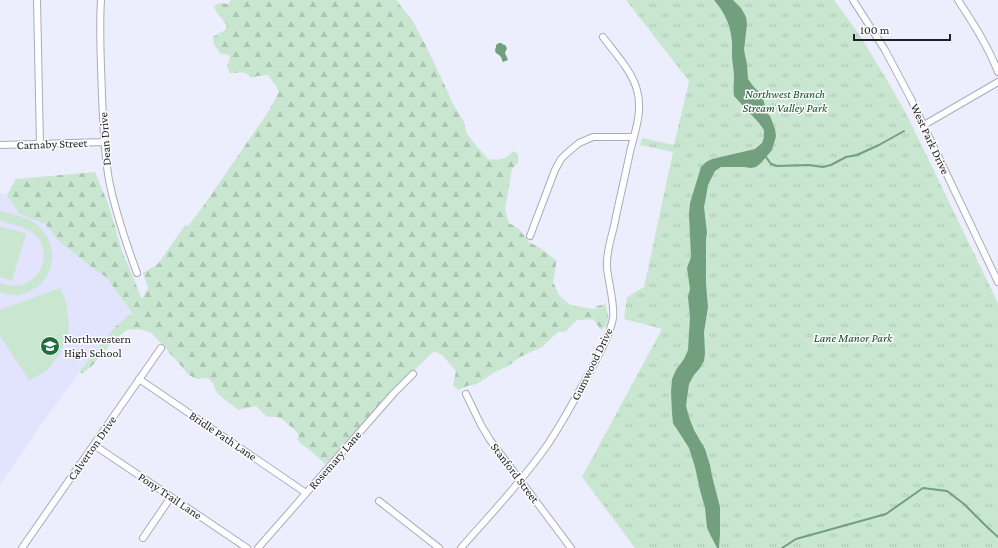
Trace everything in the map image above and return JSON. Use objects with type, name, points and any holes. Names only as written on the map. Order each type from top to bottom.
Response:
[{"type":"street","points":[[37,0],[40,144]]},
{"type":"street","name":"Dean Drive","points":[[102,0],[100,12],[101,70],[108,174],[113,198],[125,239],[137,273]]},
{"type":"street","name":"West Park Drive","points":[[853,0],[885,50],[912,99],[998,282]]},
{"type":"street","points":[[958,0],[987,46],[998,72]]},
{"type":"street","name":"Gumwood Drive","points":[[461,548],[539,457],[558,429],[592,369],[612,324],[614,312],[608,278],[607,258],[638,123],[639,101],[637,89],[633,80],[602,37]]},
{"type":"street","points":[[924,125],[998,82]]},
{"type":"street","points":[[530,236],[558,163],[566,154],[579,143],[593,137],[634,137]]},
{"type":"street","name":"Carnaby Street","points":[[0,145],[105,142]]},
{"type":"street","name":"Calverton Drive","points":[[22,548],[161,348]]},
{"type":"street","name":"Rosemary Lane","points":[[258,548],[394,393],[413,374]]},
{"type":"street","name":"Bridle Path Lane","points":[[139,379],[306,493]]},
{"type":"street","name":"Stanford Street","points":[[466,394],[485,432],[571,548]]},
{"type":"street","name":"Pony Trail Lane","points":[[94,445],[247,548]]},
{"type":"street","points":[[143,538],[171,497]]},
{"type":"street","points":[[379,501],[438,548]]},
{"type":"shaded area","points":[[714,0],[733,0],[741,8],[746,17],[747,24],[744,50],[748,79],[762,95],[767,113],[770,116],[775,129],[776,136],[772,150],[756,167],[721,167],[715,171],[708,185],[704,207],[707,233],[706,284],[708,307],[704,332],[705,353],[704,361],[689,384],[686,406],[694,430],[705,449],[720,507],[719,548],[717,548],[707,528],[705,508],[695,467],[689,448],[673,423],[672,413],[672,379],[688,350],[690,317],[688,297],[690,289],[687,268],[691,257],[689,214],[690,203],[701,167],[706,162],[712,159],[755,149],[762,143],[764,130],[734,96],[732,43],[729,25]]},
{"type":"shaded area","points":[[502,43],[507,48],[505,53],[508,60],[503,62],[501,57],[495,51],[496,45]]},
{"type":"shaded area","name":"Northwestern High School","points":[[0,193],[68,222],[132,314],[115,327],[84,366],[38,429],[0,485]]},
{"type":"green space","points":[[231,0],[396,0],[412,20],[452,102],[464,122],[466,132],[474,143],[488,159],[502,159],[511,154],[513,151],[518,154],[518,163],[512,169],[505,209],[509,223],[519,229],[529,242],[556,260],[553,282],[559,295],[569,304],[574,306],[594,309],[597,306],[605,304],[608,318],[607,324],[601,330],[593,319],[577,320],[565,332],[558,332],[542,347],[520,357],[508,366],[495,372],[477,384],[458,390],[453,385],[456,371],[442,355],[434,351],[400,384],[344,447],[325,464],[301,444],[297,439],[299,436],[296,431],[282,419],[278,417],[267,417],[256,406],[238,410],[218,394],[214,384],[208,378],[197,379],[189,375],[150,332],[138,329],[127,330],[114,340],[91,367],[81,373],[80,371],[115,327],[132,313],[106,277],[60,242],[45,224],[20,214],[7,195],[16,179],[95,172],[109,206],[122,251],[142,299],[148,288],[143,273],[158,264],[185,225],[188,226],[202,208],[268,112],[279,92],[268,75],[251,78],[244,73],[229,73],[227,65],[230,59],[229,55],[221,54],[214,45],[213,37],[225,30],[227,25],[218,14],[214,6],[219,3],[228,4]]},
{"type":"green space","points":[[626,0],[834,0],[859,34],[907,115],[998,303],[998,548],[635,548],[582,477],[662,329],[624,319],[627,297],[644,287],[673,152],[640,145],[642,138],[674,145],[689,81]]},
{"type":"green space","points":[[0,211],[20,216],[34,222],[45,234],[50,245],[52,256],[51,266],[47,276],[40,285],[30,291],[18,295],[9,295],[0,292],[0,283],[19,286],[30,281],[41,269],[44,254],[38,238],[32,232],[0,220]]},
{"type":"green space","points":[[0,226],[26,234],[12,281],[0,277]]},
{"type":"green space","points":[[60,288],[65,299],[67,310],[69,327],[67,338],[62,350],[48,369],[37,377],[29,380],[0,336],[0,310]]},
{"type":"waterway","points":[[766,155],[771,164],[777,166],[809,165],[823,167],[831,165],[846,157],[857,155],[904,131]]},
{"type":"waterway","points":[[782,548],[796,539],[886,514],[923,488],[947,491],[964,504],[998,537]]},
{"type":"place","name":"Northwestern High School","points":[[50,346]]},
{"type":"park label","name":"Northwest Branch Stream Valley Park","points":[[785,101]]},
{"type":"park label","name":"Lane Manor Park","points":[[853,338]]}]
